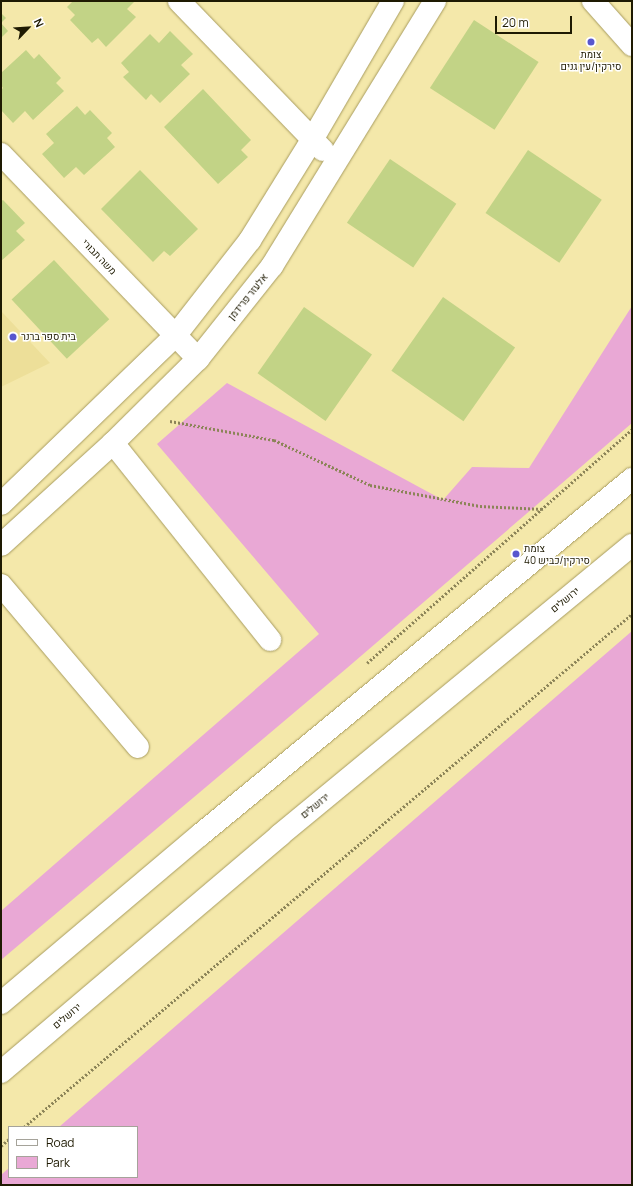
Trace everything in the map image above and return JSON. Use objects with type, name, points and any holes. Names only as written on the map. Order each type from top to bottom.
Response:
[{"type":"main road","points":[[179,1],[312,140],[336,161]]},
{"type":"main road","points":[[1,504],[175,336],[250,240],[312,140],[393,1]]},
{"type":"main road","name":"אלעזר פרידמן","points":[[1,545],[112,443],[198,358],[272,266],[435,1]]},
{"type":"main road","points":[[593,1],[632,45]]},
{"type":"main road","name":"משה תבורי","points":[[1,154],[175,336],[198,358]]},
{"type":"main road","points":[[112,443],[270,640]]},
{"type":"main road","points":[[1,1003],[200,835],[632,479]]},
{"type":"main road","name":"ירושלים","points":[[1,1072],[280,835],[632,545]]},
{"type":"main road","points":[[1,585],[138,747]]},
{"type":"path","points":[[140,416],[274,440],[370,485],[480,506],[542,509]]},
{"type":"path","points":[[25,1126],[632,614]]},
{"type":"shaded area","name":"בית ספר ברנר","points":[[1,311],[50,363],[1,387]]},
{"type":"green space","points":[[632,306],[632,423],[347,668],[1,960],[1,911],[319,634],[157,444],[227,383],[443,500],[472,467],[529,468]]},
{"type":"green space","points":[[632,631],[632,1185],[1,1185],[1,1175],[8,1169],[8,1178],[138,1178],[138,1126],[60,1126]]},
{"type":"building","points":[[73,1],[135,1],[127,9],[136,17],[106,47],[98,38],[92,43],[70,20],[75,15],[67,7]]},
{"type":"building","points":[[1,13],[6,18],[1,23]]},
{"type":"building","points":[[474,20],[539,62],[494,130],[430,88]]},
{"type":"building","points":[[1,23],[8,31],[1,38]]},
{"type":"building","points":[[170,31],[193,54],[181,65],[190,74],[160,103],[151,94],[146,100],[123,77],[129,72],[121,63],[150,34],[159,43]]},
{"type":"building","points":[[26,50],[34,59],[39,54],[61,78],[56,83],[64,91],[33,120],[25,111],[13,123],[1,110],[1,90],[3,88],[1,85],[1,73]]},
{"type":"building","points":[[203,89],[251,140],[241,150],[248,157],[218,184],[164,127]]},
{"type":"building","points":[[77,106],[85,115],[90,110],[112,133],[107,138],[115,147],[84,175],[76,167],[64,178],[42,154],[54,143],[46,134]]},
{"type":"building","points":[[528,150],[602,200],[559,263],[486,213]]},
{"type":"building","points":[[390,159],[456,204],[413,268],[347,223]]},
{"type":"building","points":[[140,170],[198,229],[170,256],[164,251],[153,262],[101,209]]},
{"type":"building","points":[[3,200],[25,223],[16,231],[25,240],[1,261],[1,201]]},
{"type":"building","points":[[54,260],[109,319],[67,359],[12,300]]},
{"type":"building","points":[[443,297],[515,347],[463,421],[391,371]]},
{"type":"building","points":[[304,307],[372,355],[326,421],[258,373]]},
{"type":"place","name":"צומת סירקין/עין גנים","points":[[591,42]]},
{"type":"place","name":"בית ספר ברנר","points":[[13,337]]},
{"type":"place","name":"צומת סירקין/כביש 40","points":[[516,554]]}]
